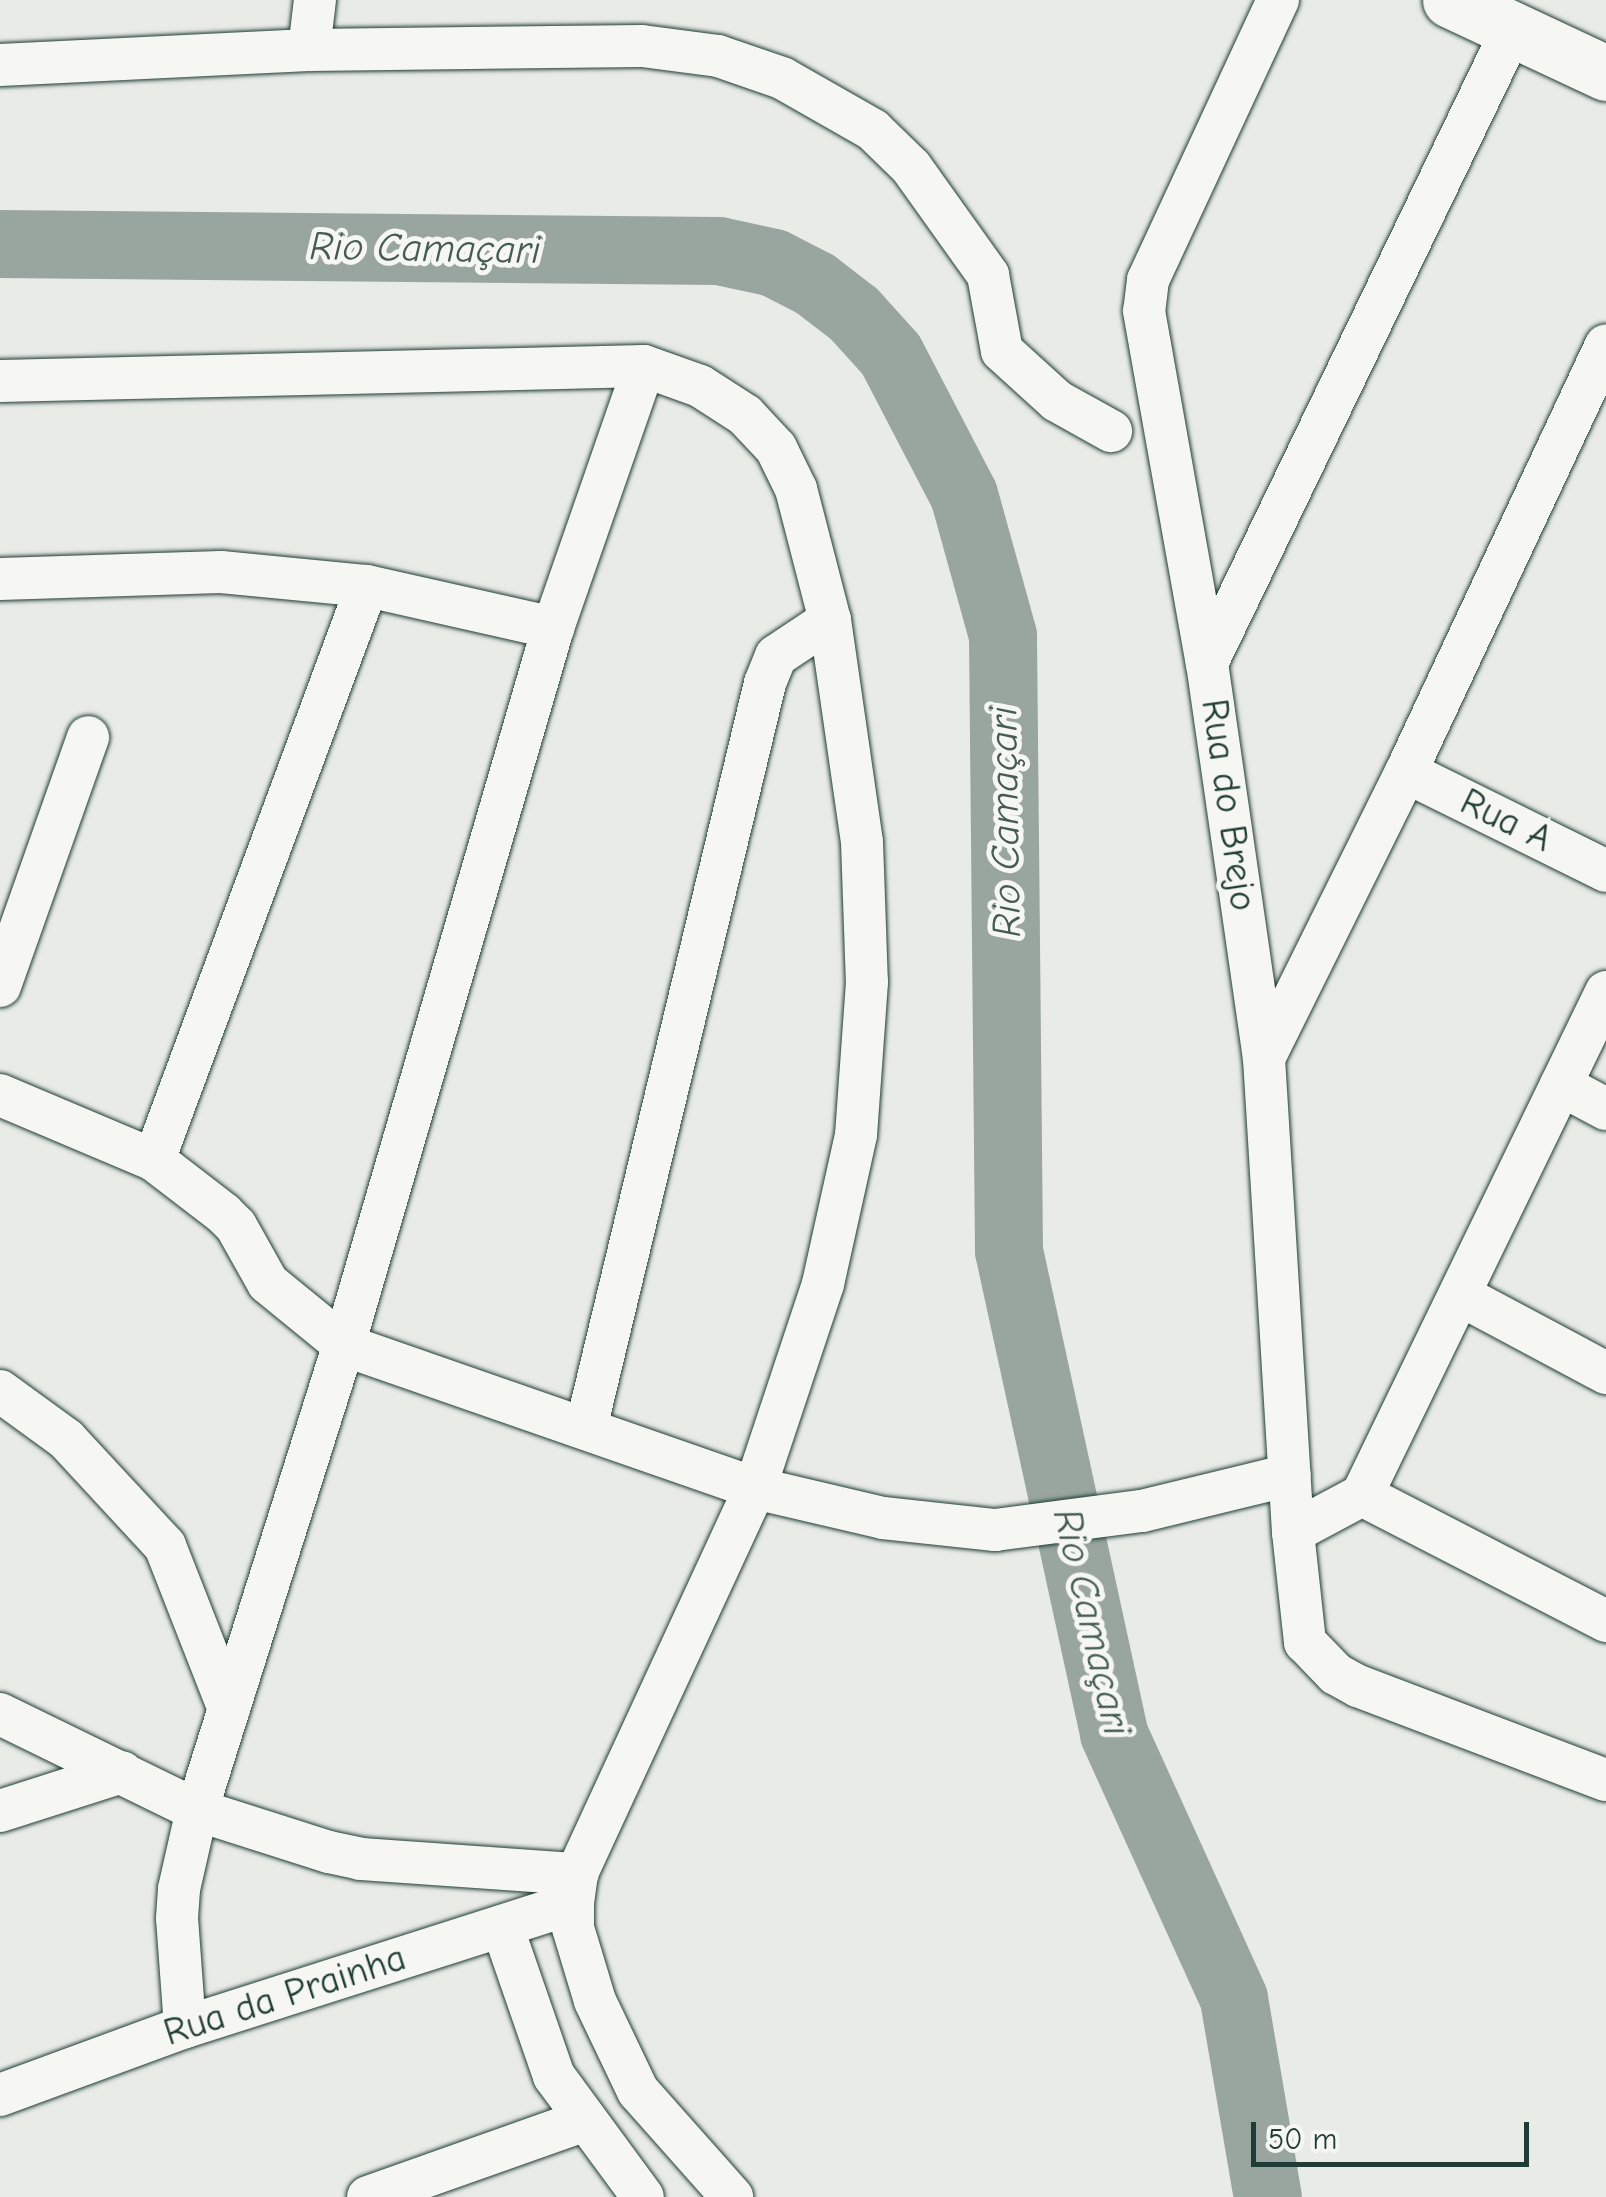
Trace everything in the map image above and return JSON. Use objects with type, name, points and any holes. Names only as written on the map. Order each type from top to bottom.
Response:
[{"type":"street","points":[[309,50],[315,0]]},
{"type":"street","name":"Rua do Brejo","points":[[1278,0],[1148,280],[1144,310],[1208,663],[1264,1058],[1293,1532],[1306,1642],[1336,1674],[1358,1686],[1606,1780]]},
{"type":"street","points":[[1450,0],[1606,73]]},
{"type":"street","points":[[1208,663],[1512,30]]},
{"type":"street","points":[[0,66],[309,50],[642,46],[718,56],[782,78],[873,130],[911,167],[988,275],[1002,351],[1057,402],[1110,430]]},
{"type":"street","points":[[1264,1058],[1406,772],[1606,346]]},
{"type":"street","points":[[0,382],[644,366],[700,386],[745,415],[776,448],[796,489],[830,620],[862,842],[867,982],[856,1135],[822,1284],[755,1488],[575,1888],[573,1928],[590,1987],[638,2091],[732,2197]]},
{"type":"street","points":[[185,2027],[179,1889],[197,1810],[344,1345],[554,628],[644,366]]},
{"type":"street","points":[[0,579],[179,571],[368,586],[554,628]]},
{"type":"street","points":[[154,1160],[368,586]]},
{"type":"street","points":[[586,1428],[765,683],[776,656],[830,620]]},
{"type":"street","points":[[0,986],[88,738]]},
{"type":"street","name":"Rua A","points":[[1406,772],[1606,870]]},
{"type":"street","points":[[1293,1532],[1362,1494],[1606,992]]},
{"type":"street","points":[[1562,1085],[1606,1110]]},
{"type":"street","points":[[0,1095],[52,1113],[154,1160],[224,1214],[236,1226],[268,1283],[344,1345],[755,1488],[883,1518],[995,1530],[1142,1510],[1290,1475]]},
{"type":"street","points":[[1460,1296],[1606,1373]]},
{"type":"street","points":[[0,1392],[66,1439],[165,1546],[229,1709]]},
{"type":"street","points":[[1362,1494],[1606,1622]]},
{"type":"street","points":[[0,1714],[197,1810],[361,1859],[575,1888]]},
{"type":"street","points":[[0,1811],[122,1772]]},
{"type":"street","name":"Rua da Prainha","points":[[0,2095],[185,2027],[502,1926],[575,1888]]},
{"type":"street","points":[[502,1926],[554,2076],[643,2197]]},
{"type":"street","points":[[368,2197],[586,2120]]},
{"type":"waterway","name":"Rio Camaçari","points":[[0,244],[719,251],[774,263],[815,284],[854,314],[891,355],[964,495],[1003,636],[1009,1251],[1114,1734],[1234,1999],[1268,2197]]}]
